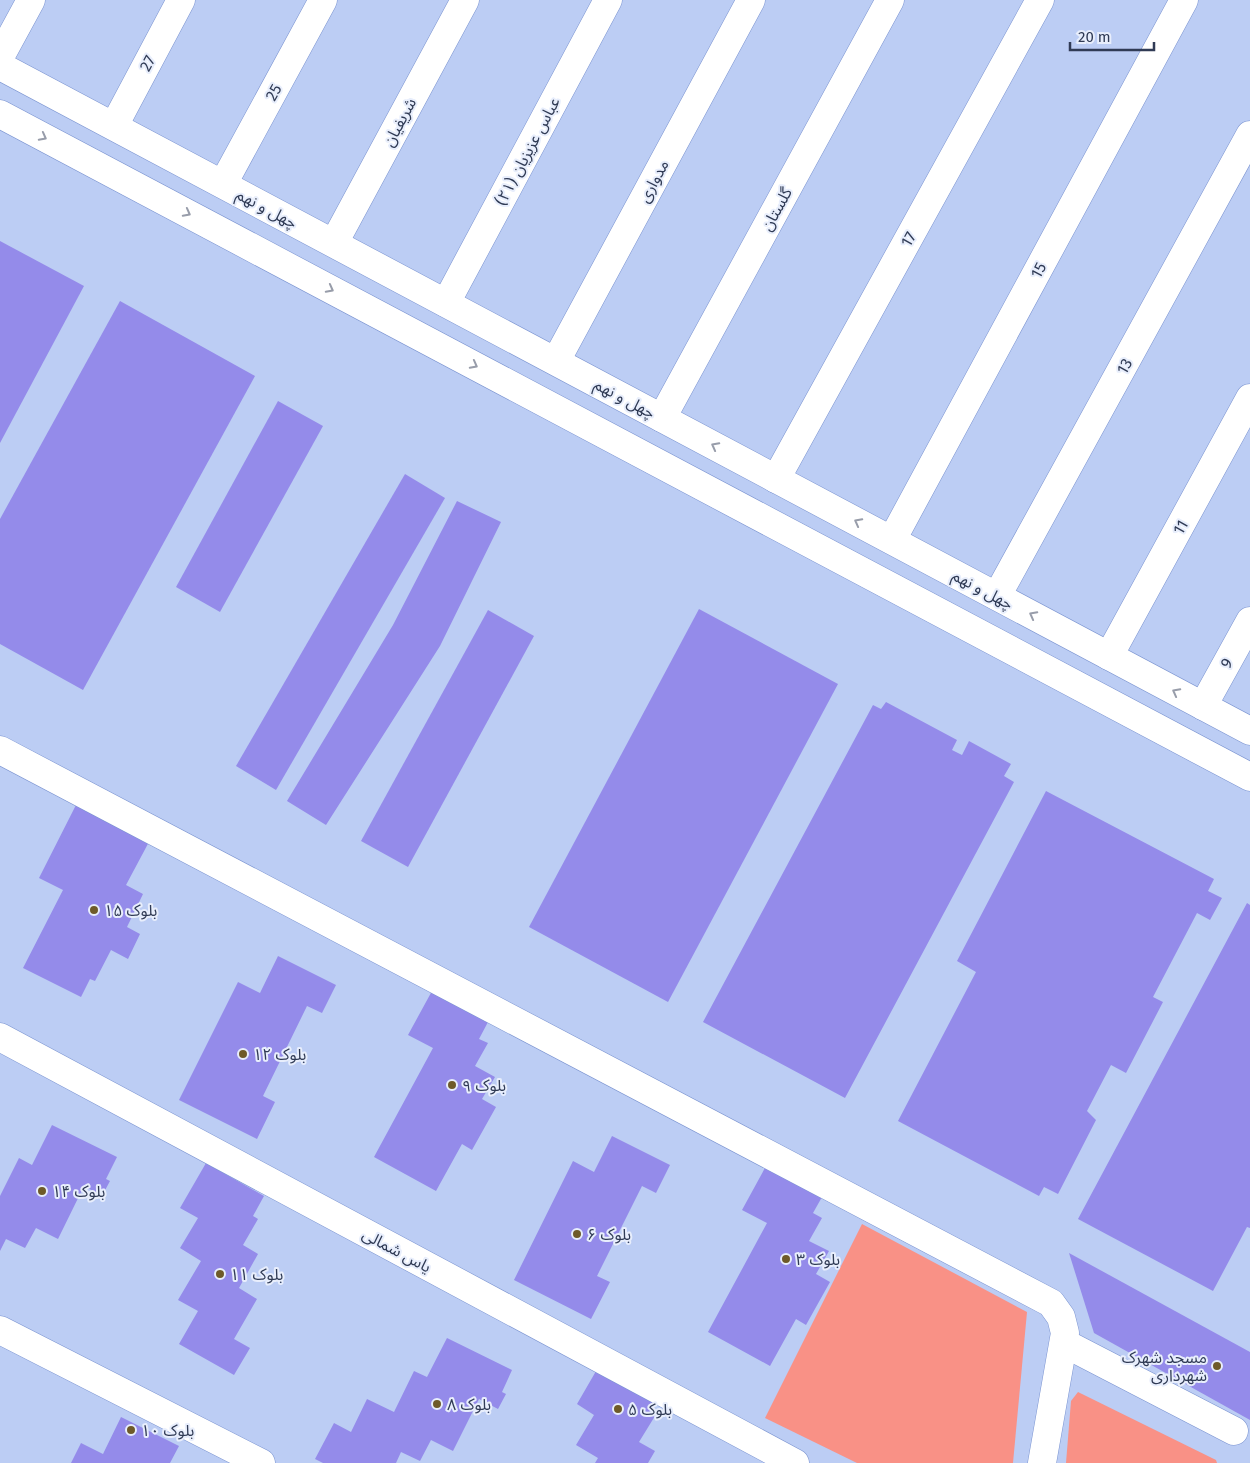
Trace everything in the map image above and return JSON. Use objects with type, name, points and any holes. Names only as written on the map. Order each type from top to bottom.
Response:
[{"type":"street","points":[[0,57],[31,0]]},
{"type":"street","name":"27","points":[[114,126],[181,0]]},
{"type":"street","name":"25","points":[[223,184],[323,0]]},
{"type":"street","name":"شریفیان","points":[[334,243],[465,0]]},
{"type":"street","name":"عباس عزیزیان (۲۱)","points":[[446,303],[608,0]]},
{"type":"street","name":"مدواری","points":[[556,362],[751,0]]},
{"type":"street","name":"گلستان","points":[[662,418],[890,0]]},
{"type":"street","name":"17","points":[[776,479],[1040,0]]},
{"type":"street","name":"15","points":[[892,540],[1184,0]]},
{"type":"street","name":"چهل و نهم","points":[[0,66],[1250,731]]},
{"type":"street","points":[[0,114],[1250,777]]},
{"type":"street","name":"13","points":[[997,596],[1250,135]]},
{"type":"street","name":"11","points":[[1109,656],[1250,398]]},
{"type":"street","name":"9","points":[[1203,706],[1250,621]]},
{"type":"street","points":[[0,750],[1051,1303],[1061,1317],[1065,1333],[1042,1463]]},
{"type":"street","name":"یاس شمالی","points":[[0,1037],[795,1463]]},
{"type":"street","points":[[0,1330],[261,1463]]},
{"type":"street","points":[[1064,1343],[1234,1431]]},
{"type":"shaded area","points":[[862,1224],[1027,1312],[1013,1463],[857,1463],[765,1418]]},
{"type":"shaded area","points":[[1078,1392],[1216,1460],[1217,1463],[1066,1463],[1071,1401]]},
{"type":"building","points":[[0,241],[84,286],[0,443]]},
{"type":"building","points":[[120,301],[255,376],[83,690],[0,644],[0,519]]},
{"type":"building","points":[[278,401],[323,426],[220,612],[176,587]]},
{"type":"building","points":[[405,474],[445,498],[276,790],[236,766]]},
{"type":"building","points":[[457,501],[501,522],[440,646],[326,825],[287,801],[393,625]]},
{"type":"building","points":[[699,609],[838,684],[668,1002],[529,927]]},
{"type":"building","points":[[488,610],[534,636],[408,867],[361,841]]},
{"type":"building","points":[[886,702],[957,740],[952,750],[962,755],[969,741],[1011,764],[1004,776],[1014,782],[845,1098],[703,1022],[873,705],[881,709]]},
{"type":"building","points":[[1046,791],[1214,879],[1208,891],[1222,898],[1210,920],[1197,913],[1153,997],[1163,1002],[1126,1073],[1111,1065],[1087,1111],[1096,1120],[1058,1194],[1044,1187],[1039,1196],[898,1121],[976,972],[957,961]]},
{"type":"building","name":"بلوک ۱۵","points":[[77,803],[150,840],[126,885],[143,894],[127,927],[140,934],[128,959],[111,950],[95,981],[90,979],[81,997],[23,968],[63,890],[39,878]]},
{"type":"building","points":[[1247,903],[1250,905],[1250,1228],[1247,1227],[1213,1291],[1078,1219]]},
{"type":"building","name":"بلوک ۱۲","points":[[278,956],[336,985],[322,1013],[307,1006],[263,1096],[275,1102],[257,1139],[179,1100],[238,982],[260,993]]},
{"type":"building","name":"بلوک ۹","points":[[432,991],[488,1022],[479,1039],[488,1043],[475,1066],[495,1077],[482,1099],[496,1107],[472,1150],[462,1144],[436,1191],[374,1157],[433,1048],[408,1035]]},
{"type":"building","name":"بلوک ۱۴","points":[[52,1125],[117,1157],[106,1179],[110,1181],[102,1196],[84,1186],[58,1239],[36,1228],[25,1248],[6,1239],[0,1251],[0,1196],[19,1158],[32,1165]]},
{"type":"building","name":"بلوک ۶","points":[[612,1136],[670,1165],[656,1193],[642,1186],[597,1276],[610,1282],[591,1319],[514,1280],[573,1161],[594,1172]]},
{"type":"building","name":"بلوک ۱۱","points":[[206,1163],[264,1196],[253,1216],[258,1219],[243,1245],[258,1254],[239,1288],[257,1299],[234,1339],[250,1348],[234,1375],[179,1344],[198,1311],[178,1300],[201,1261],[180,1248],[198,1218],[180,1208]]},
{"type":"building","name":"بلوک ۳","points":[[766,1166],[822,1197],[813,1213],[822,1218],[809,1241],[829,1251],[816,1274],[830,1282],[806,1325],[796,1319],[770,1366],[708,1332],[767,1223],[742,1210]]},
{"type":"building","points":[[1069,1253],[1250,1352],[1250,1420],[1094,1333]]},
{"type":"building","name":"بلوک ۸","points":[[447,1338],[512,1370],[502,1392],[506,1394],[498,1409],[479,1399],[453,1451],[431,1440],[420,1461],[401,1452],[396,1463],[323,1463],[315,1459],[334,1423],[351,1432],[367,1399],[394,1412],[414,1371],[427,1377]]},
{"type":"building","name":"بلوک ۵","points":[[603,1359],[661,1393],[650,1413],[655,1416],[639,1442],[655,1451],[648,1463],[595,1463],[598,1458],[576,1445],[594,1415],[577,1404]]},
{"type":"building","name":"بلوک ۱۰","points":[[121,1417],[179,1446],[170,1463],[71,1463],[81,1443],[103,1454]]},
{"type":"place","name":"بلوک ۱۵","points":[[94,910]]},
{"type":"place","name":"بلوک ۱۲","points":[[243,1054]]},
{"type":"place","name":"بلوک ۹","points":[[452,1085]]},
{"type":"place","name":"بلوک ۱۴","points":[[42,1191]]},
{"type":"place","name":"بلوک ۶","points":[[577,1234]]},
{"type":"place","name":"بلوک ۳","points":[[786,1259]]},
{"type":"place","name":"بلوک ۱۱","points":[[220,1274]]},
{"type":"place","name":"مسجد شهرک شهرداری","points":[[1217,1366]]},
{"type":"place","name":"بلوک ۸","points":[[437,1404]]},
{"type":"place","name":"بلوک ۵","points":[[618,1409]]},
{"type":"place","name":"بلوک ۱۰","points":[[131,1430]]}]
